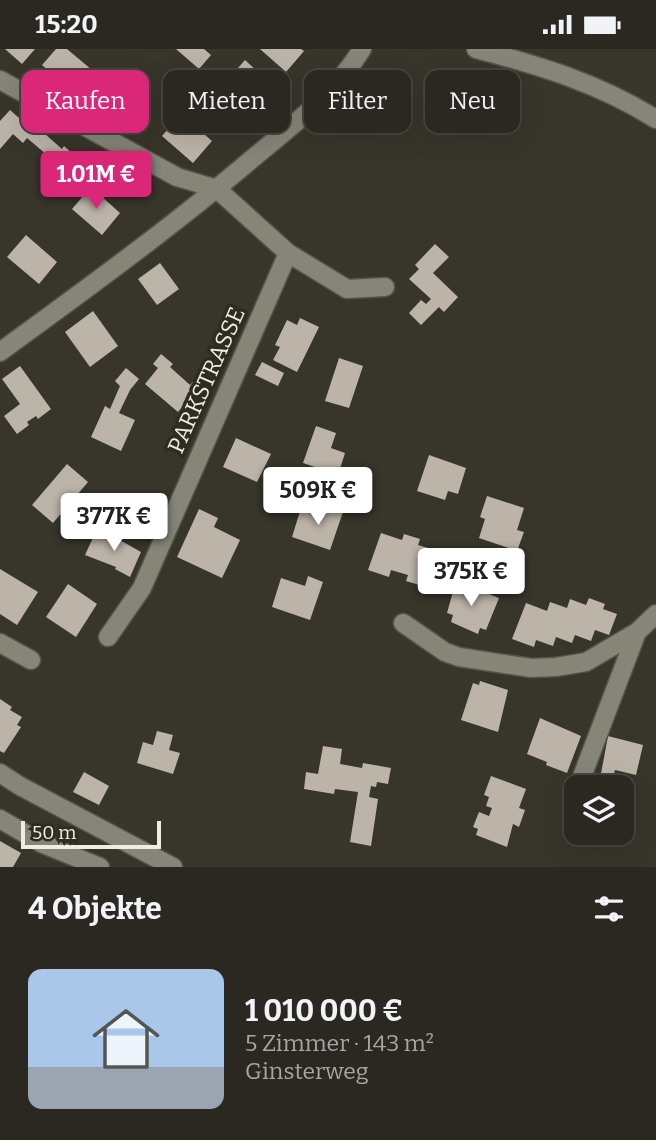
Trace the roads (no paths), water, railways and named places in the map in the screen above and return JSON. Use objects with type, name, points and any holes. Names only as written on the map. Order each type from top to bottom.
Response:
[{"type":"street","points":[[0,352],[217,189],[304,115],[362,49]]},
{"type":"street","points":[[476,49],[552,69],[609,93],[656,119]]},
{"type":"street","points":[[5,89],[177,177],[217,189],[288,253],[347,289],[385,287]]},
{"type":"street","name":"PARKSTRASSE","points":[[108,637],[142,588],[288,253]]},
{"type":"street","points":[[403,623],[445,652],[459,657],[531,668],[586,662],[637,632],[656,614]]},
{"type":"street","points":[[583,774],[637,632]]},
{"type":"street","points":[[0,643],[31,660]]},
{"type":"street","points":[[0,773],[141,859],[173,867]]},
{"type":"street","points":[[0,819],[43,844],[100,867]]}]
